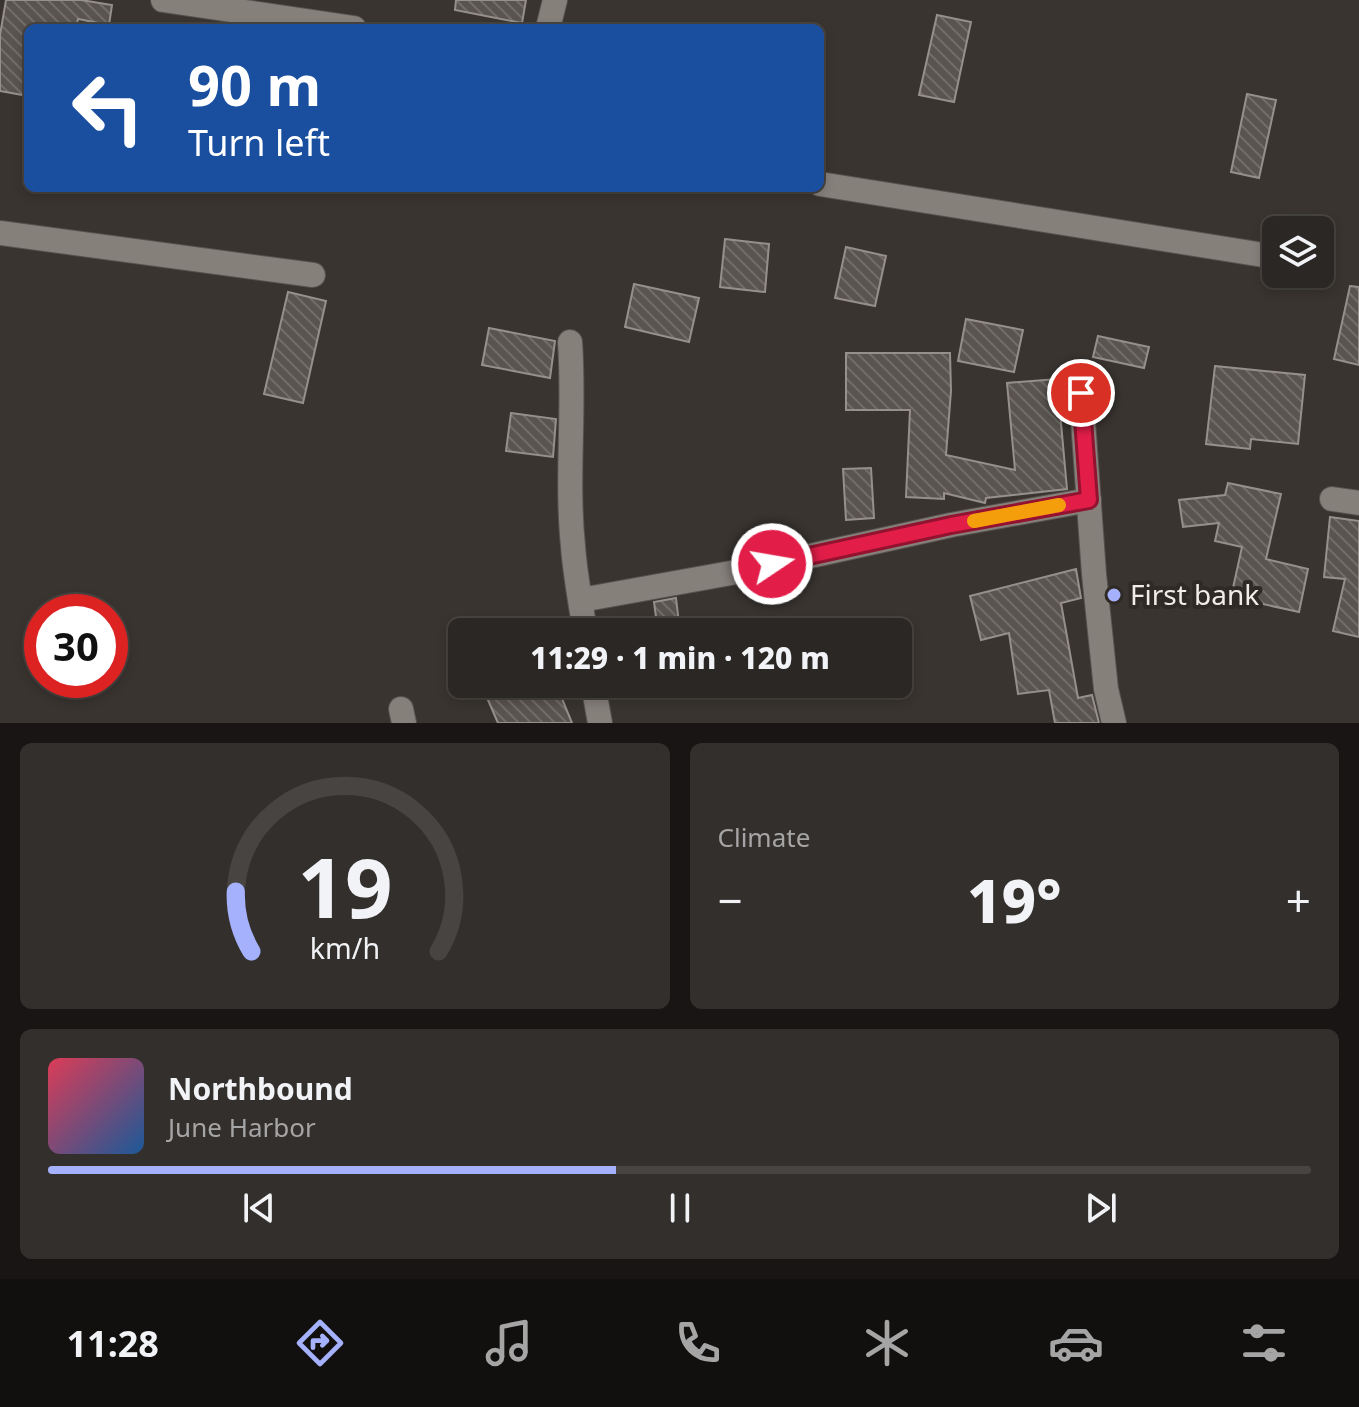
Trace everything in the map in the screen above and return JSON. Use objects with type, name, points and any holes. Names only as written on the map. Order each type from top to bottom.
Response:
[{"type":"street","points":[[163,0],[327,24]]},
{"type":"street","points":[[549,24],[555,0]]},
{"type":"street","points":[[824,185],[1262,255]]},
{"type":"street","points":[[0,233],[313,275]]},
{"type":"street","points":[[570,342],[573,377],[570,460],[572,545],[583,618]]},
{"type":"street","points":[[1081,393],[1094,574],[1106,689],[1114,723]]},
{"type":"street","points":[[1332,499],[1359,503]]},
{"type":"street","points":[[581,600],[742,571],[951,525],[1089,500]]},
{"type":"street","points":[[596,698],[600,723]]},
{"type":"building","points":[[6,0],[81,0],[112,5],[109,24],[78,19],[77,24],[24,24],[24,95],[0,91],[0,35]]},
{"type":"building","points":[[456,0],[526,0],[522,23],[455,10]]},
{"type":"building","points":[[937,15],[971,22],[954,102],[919,95]]},
{"type":"building","points":[[1247,94],[1276,100],[1259,178],[1231,172]]},
{"type":"building","points":[[725,239],[769,244],[765,292],[720,287]]},
{"type":"building","points":[[846,247],[886,256],[875,306],[835,298]]},
{"type":"building","points":[[634,284],[699,298],[689,342],[625,327]]},
{"type":"building","points":[[1350,286],[1359,287],[1359,365],[1334,359]]},
{"type":"building","points":[[288,292],[326,301],[303,403],[264,394]]},
{"type":"building","points":[[966,319],[1023,330],[1014,372],[958,361]]},
{"type":"building","points":[[489,328],[555,341],[550,378],[482,365]]},
{"type":"building","points":[[1098,336],[1149,347],[1144,368],[1093,357]]},
{"type":"building","points":[[846,353],[950,353],[951,391],[946,455],[1015,470],[1007,383],[1057,379],[1067,489],[986,498],[985,503],[944,493],[944,499],[906,497],[910,410],[846,410]]},
{"type":"building","points":[[1215,366],[1305,375],[1298,444],[1251,439],[1250,449],[1206,444]]},
{"type":"building","points":[[511,413],[556,419],[553,457],[506,451]]},
{"type":"building","points":[[871,468],[874,518],[846,520],[843,469]]},
{"type":"building","points":[[1228,483],[1281,494],[1266,559],[1308,569],[1299,612],[1231,597],[1242,547],[1215,541],[1219,523],[1183,527],[1179,500],[1225,495]]},
{"type":"building","points":[[1330,517],[1359,521],[1359,637],[1333,631],[1345,579],[1324,577]]},
{"type":"building","points":[[1076,569],[1081,598],[1061,603],[1078,698],[1092,695],[1099,723],[1055,723],[1049,690],[1018,694],[1009,633],[981,640],[970,596]]},
{"type":"building","points":[[676,598],[678,618],[656,618],[654,602]]},
{"type":"building","points":[[487,698],[562,698],[572,723],[498,723]]},
{"type":"slow traffic","points":[[974,521],[1059,505]]},
{"type":"place","name":"First bank","points":[[1114,595]]},
{"type":"route","points":[[772,564],[951,525],[1089,500],[1081,393]]}]
